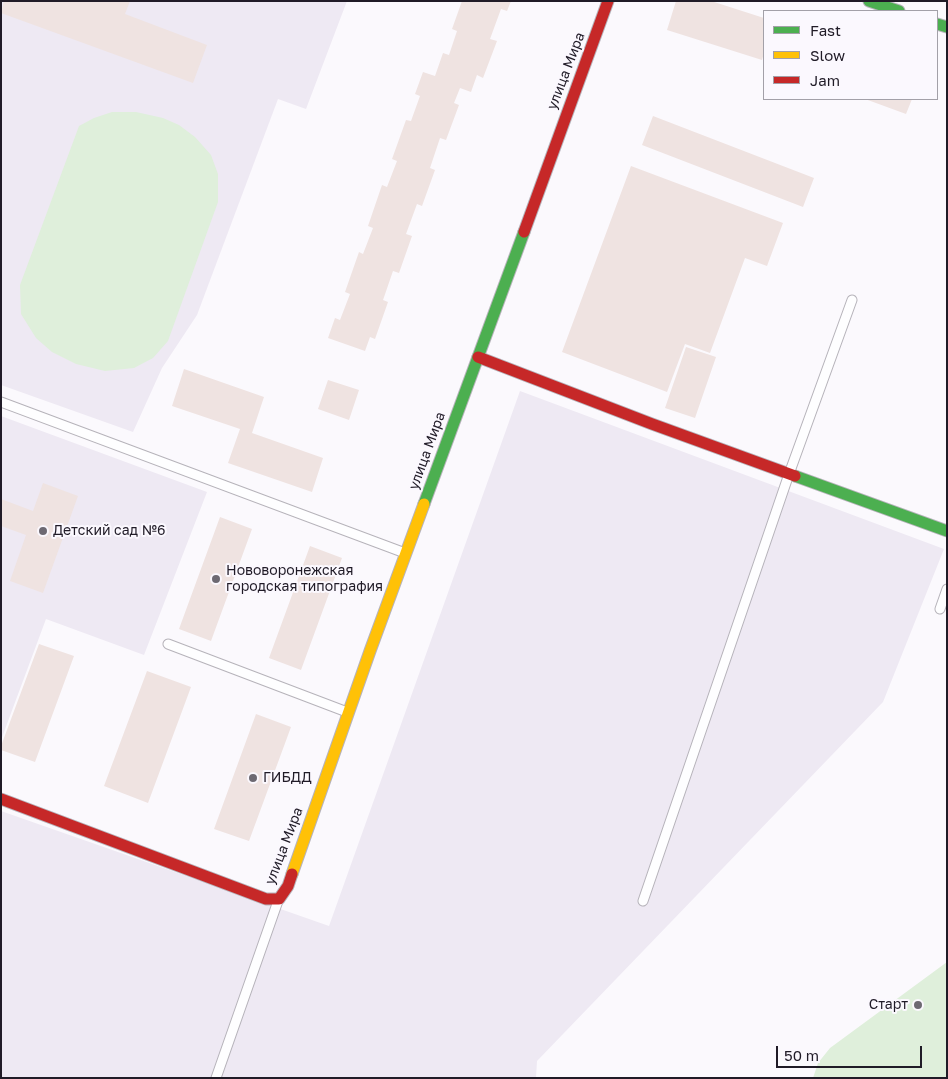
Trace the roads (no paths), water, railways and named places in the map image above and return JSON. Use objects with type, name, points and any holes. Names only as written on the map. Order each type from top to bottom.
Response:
[{"type":"street","name":"улица Мира","points":[[1,799],[266,899],[279,899],[288,886],[348,712],[546,166],[608,1]]},
{"type":"street","points":[[870,1],[896,10]]},
{"type":"street","points":[[478,357],[652,424],[947,531]]},
{"type":"lane","points":[[643,901],[789,474],[852,300]]},
{"type":"lane","points":[[1,402],[406,554]]},
{"type":"lane","points":[[940,609],[947,590]]},
{"type":"lane","points":[[168,644],[348,712]]},
{"type":"lane","points":[[216,1078],[279,899]]},
{"type":"place","name":"Детский сад №6","points":[[43,531]]},
{"type":"place","name":"Нововоронежская городская типография","points":[[216,579]]},
{"type":"place","name":"ГИБДД","points":[[253,778]]},
{"type":"place","name":"Старт","points":[[918,1005]]}]
